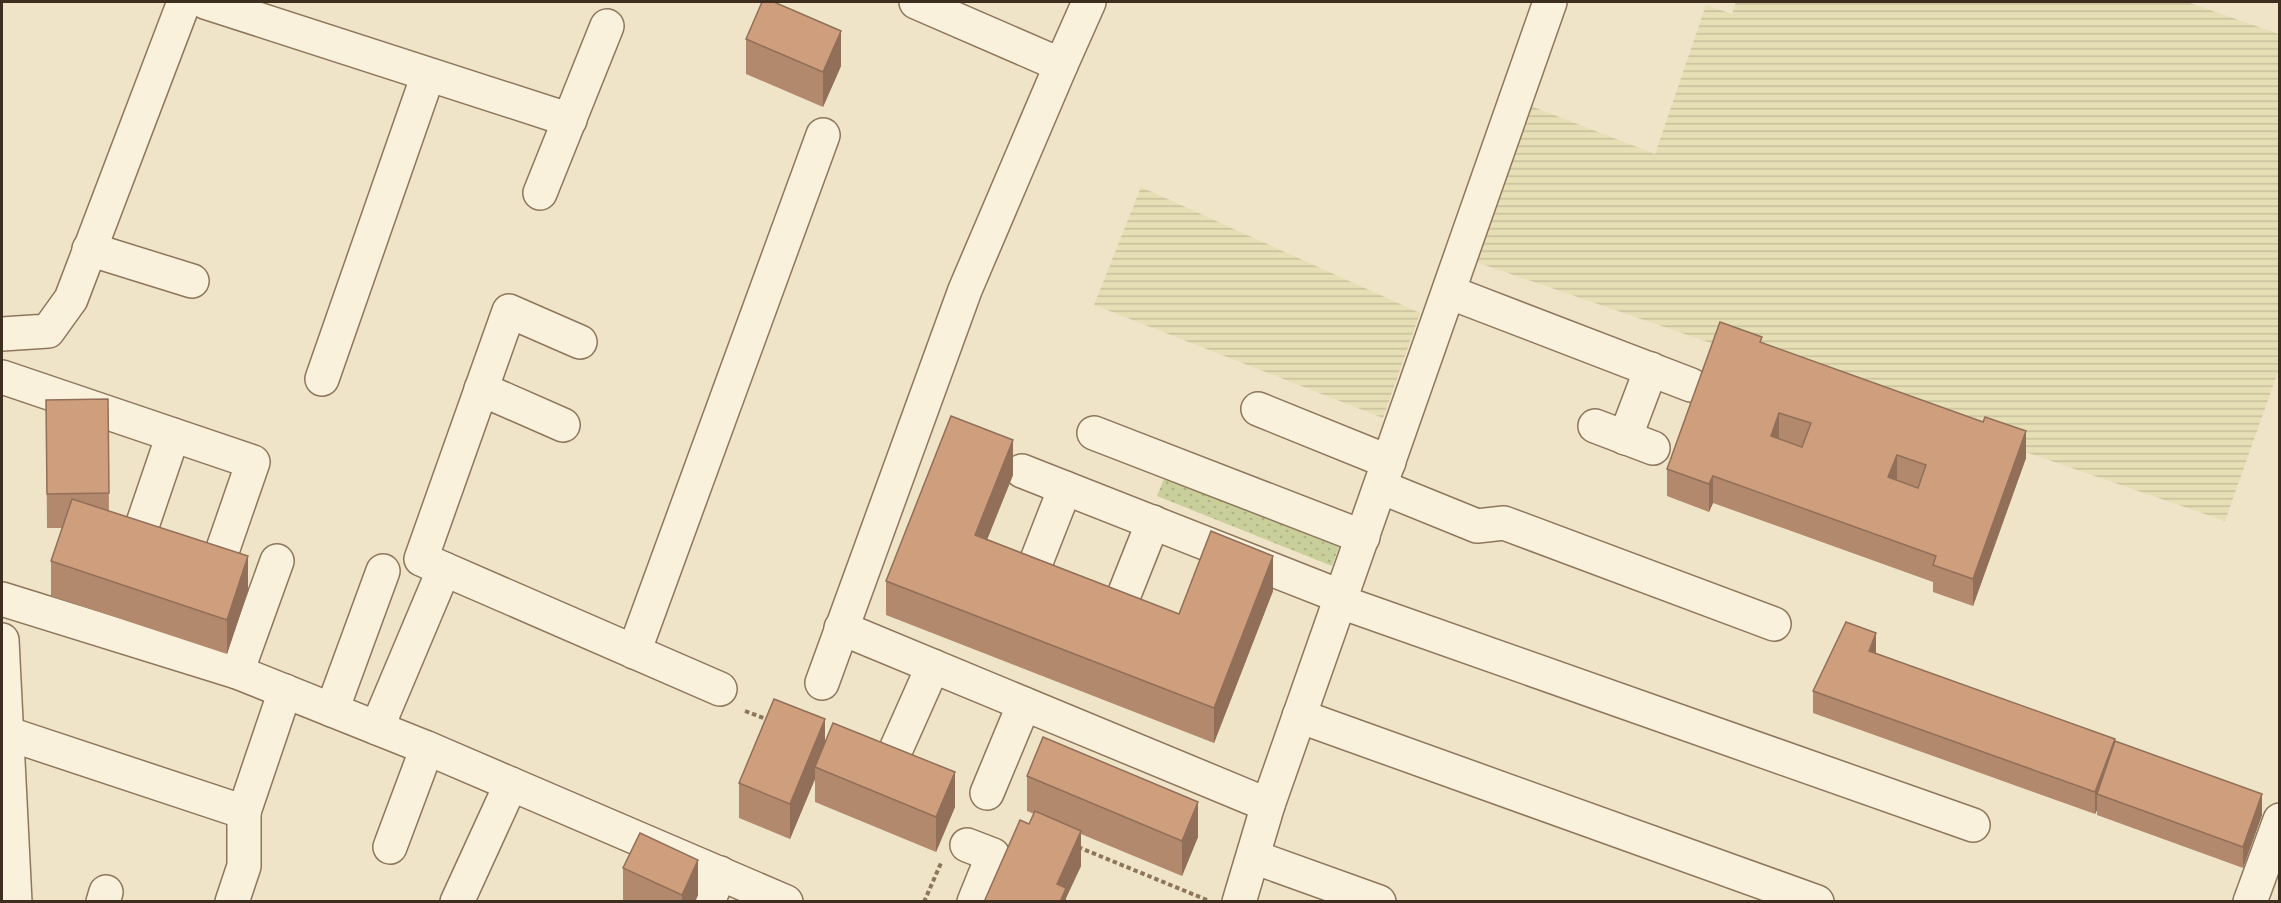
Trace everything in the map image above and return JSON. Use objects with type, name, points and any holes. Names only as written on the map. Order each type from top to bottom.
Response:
[{"type":"street","points":[[2,334],[48,331],[70,299],[184,2]]},
{"type":"street","points":[[205,2],[570,120]]},
{"type":"street","points":[[916,2],[1061,64]]},
{"type":"street","points":[[822,682],[965,290],[1089,2]]},
{"type":"street","points":[[1239,902],[1268,805],[1342,600],[1550,2]]},
{"type":"street","points":[[540,193],[607,26]]},
{"type":"street","points":[[322,379],[428,75]]},
{"type":"street","points":[[634,652],[823,135]]},
{"type":"street","points":[[89,249],[192,281]]},
{"type":"street","points":[[1449,292],[1691,385]]},
{"type":"street","points":[[580,342],[509,311],[421,559],[720,689]]},
{"type":"street","points":[[1595,426],[1639,443],[1651,369]]},
{"type":"street","points":[[2,377],[253,462],[217,566]]},
{"type":"street","points":[[481,389],[563,425]]},
{"type":"street","points":[[1258,409],[1477,526],[1504,523],[1774,624]]},
{"type":"street","points":[[1094,433],[1364,537]]},
{"type":"street","points":[[142,526],[173,435]]},
{"type":"street","points":[[1022,471],[1342,600],[1973,825]]},
{"type":"street","points":[[1031,575],[1065,488]]},
{"type":"street","points":[[1118,610],[1153,522]]},
{"type":"street","points":[[237,672],[277,561]]},
{"type":"street","points":[[377,728],[444,568]]},
{"type":"street","points":[[332,710],[383,571]]},
{"type":"street","points":[[2,599],[237,672],[511,784],[714,887],[769,898]]},
{"type":"street","points":[[841,628],[1268,805]]},
{"type":"street","points":[[2,640],[4,726],[15,902]]},
{"type":"street","points":[[897,747],[933,666]]},
{"type":"street","points":[[232,902],[244,866],[244,812],[285,691]]},
{"type":"street","points":[[987,793],[1024,704]]},
{"type":"street","points":[[1299,716],[1817,902]]},
{"type":"street","points":[[4,726],[244,812]]},
{"type":"street","points":[[390,847],[427,748]]},
{"type":"street","points":[[457,902],[511,784]]},
{"type":"street","points":[[2250,902],[2280,820]]},
{"type":"street","points":[[968,844],[993,855],[974,902]]},
{"type":"street","points":[[1254,857],[1379,902]]},
{"type":"shaded area","points":[[1736,2],[2187,2],[2279,34],[2279,369],[2225,521],[1476,262],[1531,106],[1655,154],[1706,5],[1732,14]]},
{"type":"shaded area","points":[[1141,187],[1420,313],[1383,418],[1094,305]]},
{"type":"green space","points":[[1166,474],[1340,544],[1332,566],[1157,496]]},
{"type":"building","points":[[762,2],[774,2],[841,31],[823,72],[746,39]]},
{"type":"building","points":[[1720,322],[1762,337],[1760,342],[1983,422],[1985,417],[2026,431],[1973,579],[1933,565],[1936,556],[1713,476],[1709,484],[1667,469]],"holes":[[[1779,413],[1811,423],[1802,447],[1771,436]],[[1897,455],[1926,465],[1918,488],[1888,477]]]},
{"type":"building","points":[[108,399],[109,493],[47,494],[46,400]]},
{"type":"building","points":[[951,416],[1013,440],[975,535],[1179,614],[1211,531],[1273,556],[1214,708],[886,581]]},
{"type":"building","points":[[72,499],[248,556],[227,620],[51,561]]},
{"type":"building","points":[[1846,622],[1876,633],[1869,651],[2115,739],[2095,792],[1813,691]]},
{"type":"building","points":[[774,699],[825,719],[790,804],[739,783]]},
{"type":"building","points":[[833,723],[955,772],[936,817],[815,767]]},
{"type":"building","points":[[1043,737],[1198,802],[1182,841],[1027,776]]},
{"type":"building","points":[[2115,741],[2262,794],[2243,847],[2097,794]]},
{"type":"building","points":[[1035,811],[1081,831],[1057,884],[1066,888],[1060,902],[984,902],[1020,820],[1029,824]]},
{"type":"building","points":[[640,833],[698,860],[682,895],[623,868]]}]
